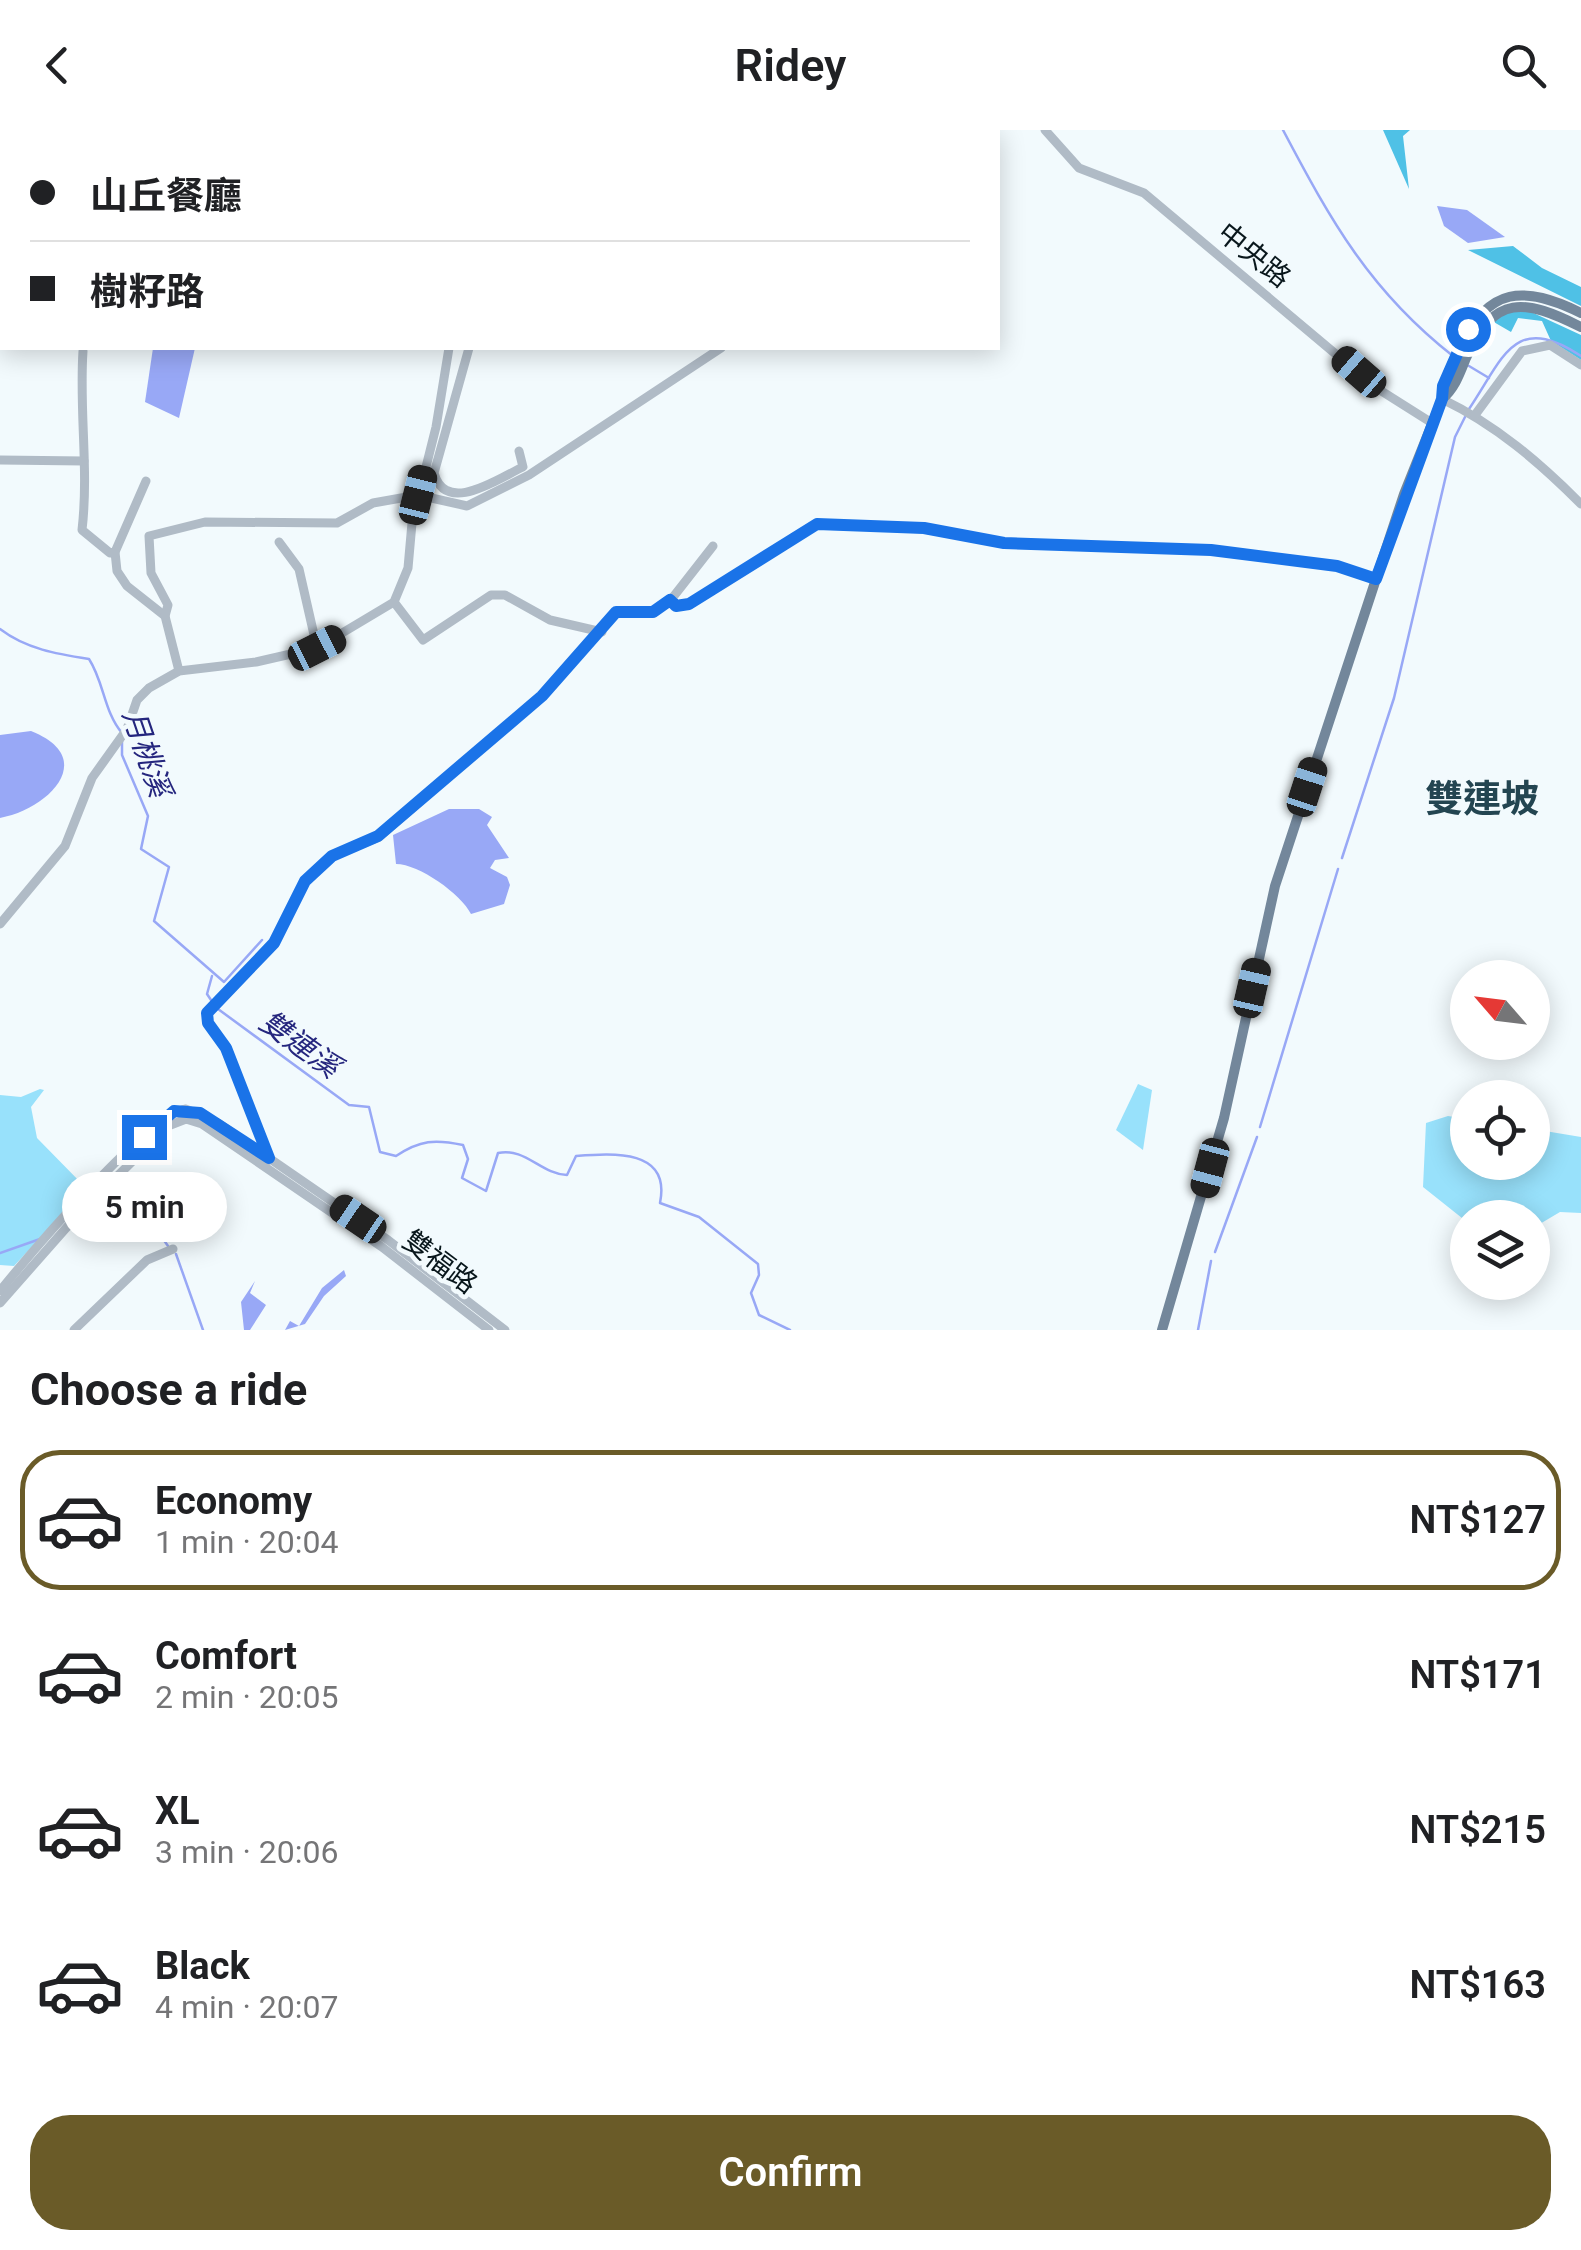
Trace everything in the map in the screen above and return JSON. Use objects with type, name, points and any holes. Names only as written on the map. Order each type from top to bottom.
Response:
[{"type":"main road","points":[[1162,1330],[1224,1118],[1275,886],[1376,579],[1455,358],[1479,313],[1511,296],[1535,294],[1581,313]]},
{"type":"main road","points":[[1442,399],[1452,390],[1478,333],[1498,312],[1518,305],[1534,307],[1581,328]]},
{"type":"street","name":"中央路","points":[[1045,130],[1079,168],[1144,194],[1375,387],[1432,422]]},
{"type":"street","points":[[1476,415],[1522,351],[1550,345],[1581,366]]},
{"type":"street","points":[[0,924],[65,846],[92,778],[127,728],[141,695],[178,671],[256,662],[317,648],[394,602],[408,568],[418,495],[449,350]]},
{"type":"street","points":[[468,350],[434,473],[436,482],[451,493],[470,492],[523,466],[519,451]]},
{"type":"street","points":[[178,671],[164,616],[168,606],[151,573],[149,536],[205,522],[337,523],[377,502],[418,495],[467,506],[529,475],[718,350]]},
{"type":"street","points":[[83,351],[87,488],[82,530],[110,553],[115,552]]},
{"type":"street","points":[[1442,399],[1476,415],[1539,462],[1581,504]]},
{"type":"street","points":[[0,460],[84,462]]},
{"type":"street","points":[[146,481],[115,552],[117,571],[127,586],[164,616]]},
{"type":"street","points":[[670,600],[676,606],[689,604],[817,524],[924,528],[1004,543],[1211,550],[1337,566],[1376,579]]},
{"type":"street","points":[[280,542],[300,569],[317,648]]},
{"type":"street","points":[[266,1162],[226,1048],[208,1023],[207,1013],[274,943],[305,881],[332,856],[378,836],[542,696],[616,612],[653,612],[670,600],[712,546]]},
{"type":"street","points":[[394,602],[423,640],[492,595],[505,595],[550,620],[602,632]]},
{"type":"street","points":[[0,1291],[84,1196],[174,1111],[200,1113],[266,1162]]},
{"type":"street","points":[[0,1303],[74,1219],[176,1120],[202,1124],[266,1162],[388,1240],[505,1330]]},
{"type":"street","name":"雙福路","points":[[266,1162],[424,1276],[490,1330]]},
{"type":"street","points":[[74,1330],[147,1260],[173,1249]]},
{"type":"shaded area","points":[[1383,130],[1410,130],[1403,136],[1409,189]]},
{"type":"shaded area","points":[[1437,206],[1467,210],[1505,237],[1468,243],[1444,226]]},
{"type":"shaded area","points":[[1513,246],[1542,268],[1581,287],[1581,306],[1468,250]]},
{"type":"shaded area","points":[[1509,311],[1529,311],[1581,335],[1581,360],[1551,341],[1542,321],[1518,318],[1511,332],[1492,321]]},
{"type":"shaded area","points":[[153,350],[195,350],[179,418],[145,402]]},
{"type":"shaded area","points":[[31,731],[51,742],[62,755],[64,768],[49,794],[18,813],[0,818],[0,735]]},
{"type":"shaded area","points":[[449,809],[479,809],[492,817],[487,825],[509,858],[495,860],[490,868],[507,877],[510,885],[504,904],[471,914],[438,882],[416,869],[396,864],[393,835]]},
{"type":"shaded area","points":[[1138,1084],[1152,1090],[1143,1150],[1116,1130]]},
{"type":"shaded area","points":[[44,1090],[31,1107],[37,1138],[86,1188],[14,1266],[0,1265],[0,1095],[21,1097]]},
{"type":"shaded area","points":[[1450,1116],[1450,1180],[1550,1180],[1550,1132],[1581,1137],[1581,1213],[1560,1212],[1550,1218],[1550,1200],[1450,1200],[1450,1208],[1423,1187],[1426,1123]]},
{"type":"shaded area","points":[[344,1270],[346,1276],[324,1296],[305,1324],[299,1326],[322,1288]]},
{"type":"shaded area","points":[[255,1281],[250,1293],[266,1305],[250,1330],[244,1330],[241,1302]]},
{"type":"waterway","points":[[1283,130],[1318,195],[1375,280],[1453,356]]},
{"type":"waterway","points":[[1469,409],[1502,358],[1525,340],[1540,338],[1581,356]]},
{"type":"waterway","points":[[1469,366],[1489,378]]},
{"type":"waterway","points":[[1342,858],[1394,698],[1455,437],[1465,417]]},
{"type":"waterway","name":"月桃溪","points":[[0,629],[31,646],[89,659],[111,716],[122,733]]},
{"type":"waterway","name":"月桃溪","points":[[122,741],[122,755],[148,816],[141,849],[169,867],[154,921],[224,982],[262,940]]},
{"type":"waterway","points":[[1260,1127],[1338,869]]},
{"type":"waterway","name":"雙連溪","points":[[211,1000],[207,994],[212,976]]},
{"type":"waterway","name":"雙連溪","points":[[218,1009],[349,1105],[369,1107],[380,1152],[396,1156],[428,1142],[463,1145],[468,1159],[462,1178],[486,1191],[498,1153],[517,1154],[567,1175],[576,1156],[622,1155],[648,1164],[657,1172],[660,1203],[699,1217],[758,1264],[759,1275],[751,1293],[759,1315],[790,1330]]},
{"type":"waterway","points":[[1215,1252],[1257,1137]]},
{"type":"waterway","points":[[69,1229],[118,1212],[146,1215],[168,1246]]},
{"type":"waterway","points":[[0,1253],[40,1239]]},
{"type":"waterway","points":[[176,1254],[203,1330]]},
{"type":"waterway","points":[[1198,1330],[1211,1261]]},
{"type":"district","name":"雙連坡","points":[[1482,799]]},
{"type":"route","points":[[144,1137],[174,1111],[194,1111],[269,1158],[226,1048],[208,1023],[207,1013],[274,943],[295,894],[305,881],[332,856],[378,836],[542,696],[616,612],[653,612],[670,600],[676,606],[689,604],[817,524],[924,528],[1004,543],[1211,550],[1337,566],[1376,579],[1442,399],[1443,386],[1468,329]]}]
